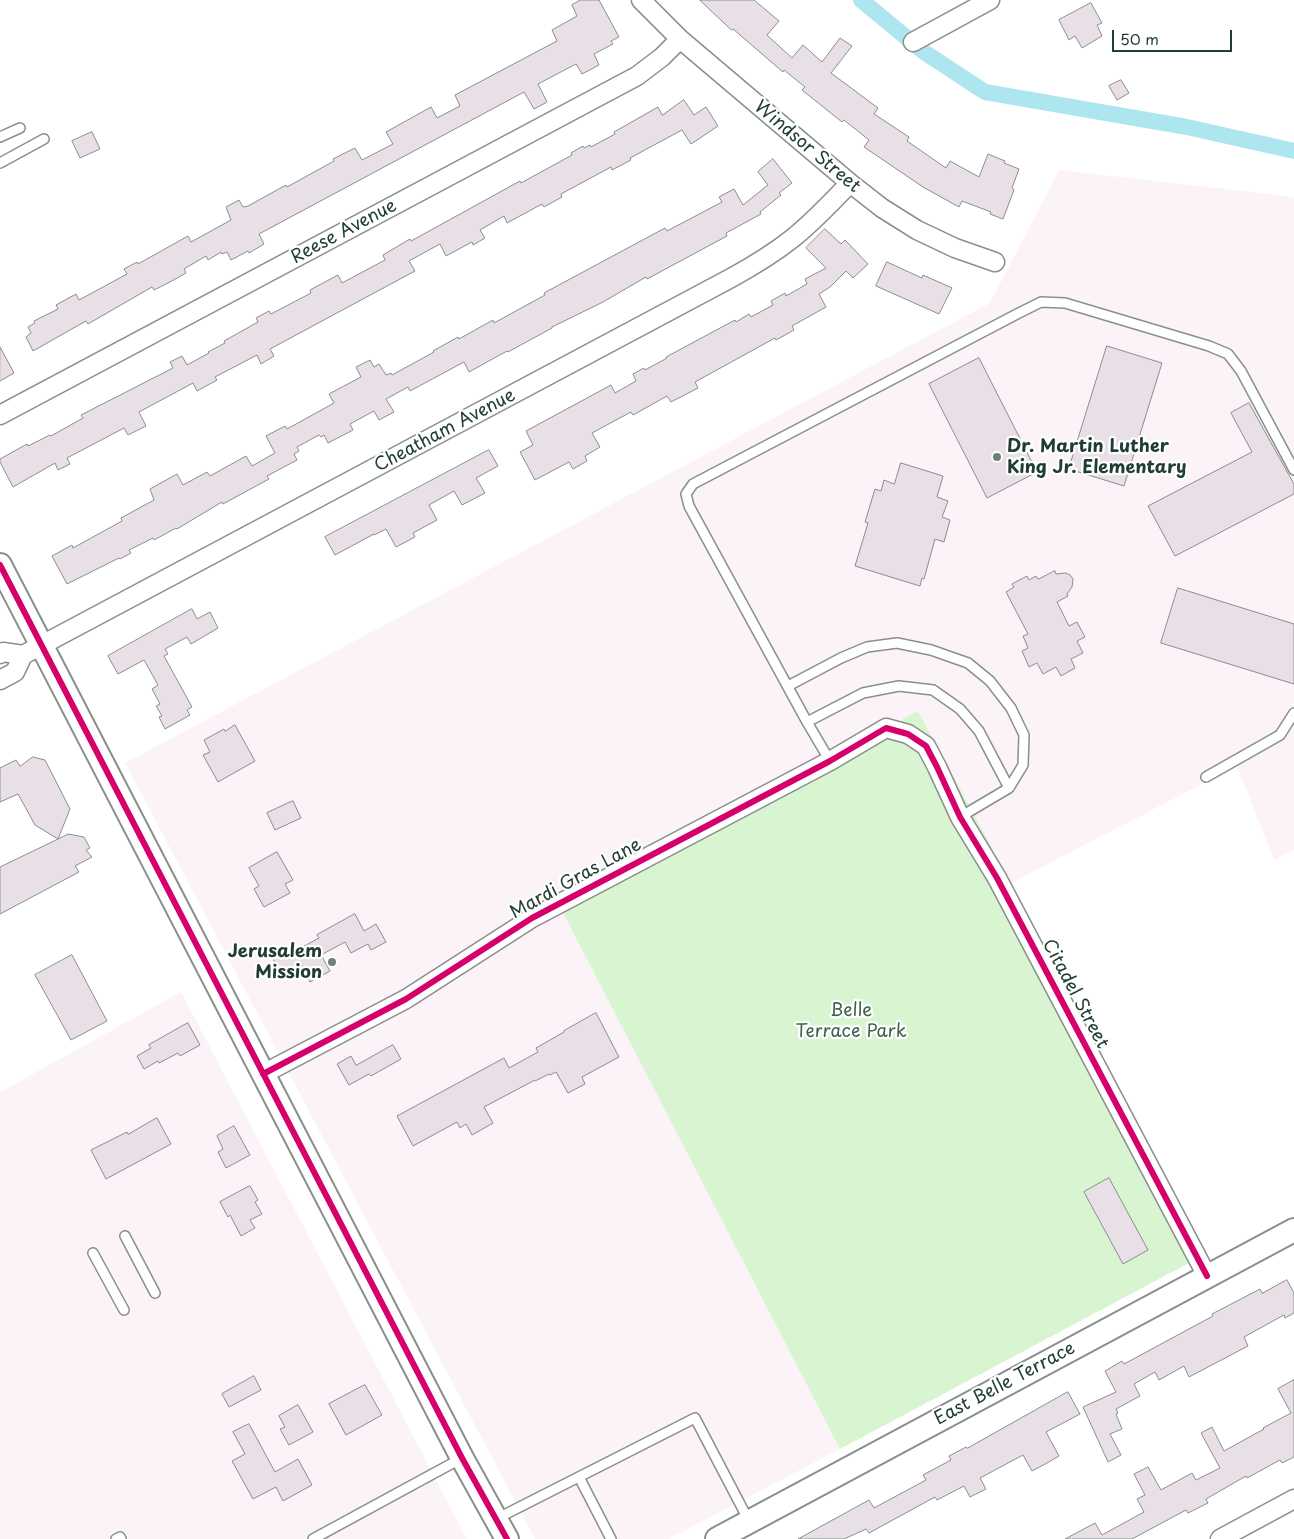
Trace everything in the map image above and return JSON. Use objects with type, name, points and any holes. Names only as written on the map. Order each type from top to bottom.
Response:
[{"type":"street","name":"Windsor Street","points":[[641,0],[680,39],[882,208],[917,230],[955,248],[995,262]]},
{"type":"street","points":[[913,42],[990,0]]},
{"type":"street","name":"Reese Avenue","points":[[0,415],[637,76],[662,57],[680,39]]},
{"type":"street","name":"Cheatham Avenue","points":[[0,680],[15,672],[32,650],[759,262],[794,237],[850,183]]},
{"type":"street","points":[[0,565],[32,650],[263,1074],[462,1458],[507,1539]]},
{"type":"street","points":[[0,654],[3,652],[32,650]]},
{"type":"street","name":"Mardi Gras Lane","points":[[263,1074],[406,1000],[532,918],[830,761],[886,728],[908,734]]},
{"type":"street","name":"Citadel Street","points":[[908,734],[926,746],[960,817],[997,878],[1207,1276]]},
{"type":"street","name":"East Belle Terrace","points":[[717,1539],[1294,1230]]},
{"type":"street","points":[[1220,1539],[1294,1499]]},
{"type":"lane","points":[[0,137],[20,128]]},
{"type":"lane","points":[[0,163],[44,139]]},
{"type":"lane","points":[[830,761],[689,506],[686,494],[693,484],[1041,302],[1065,303],[1209,346],[1228,354],[1241,371],[1294,470]]},
{"type":"lane","points":[[788,686],[858,651],[897,644],[931,650],[968,663],[990,681],[1011,708],[1024,735],[1023,765],[1009,788],[960,817]]},
{"type":"lane","points":[[807,722],[863,694],[899,686],[932,690],[960,709],[978,731],[1009,788]]},
{"type":"lane","points":[[1206,777],[1280,736],[1294,713]]},
{"type":"lane","points":[[125,1236],[156,1293]]},
{"type":"lane","points":[[93,1254],[124,1310]]},
{"type":"lane","points":[[496,1519],[695,1418],[749,1522]]},
{"type":"lane","points":[[313,1539],[462,1458]]},
{"type":"lane","points":[[579,1477],[611,1539]]},
{"type":"lane","points":[[116,1539],[120,1537],[121,1539]]},
{"type":"shaded area","points":[[1059,170],[1294,198],[1294,850],[1274,860],[1237,766],[1011,883],[918,711],[558,903],[840,1449],[669,1539],[535,1539],[125,763],[990,303]]},
{"type":"shaded area","points":[[181,992],[467,1539],[0,1539],[0,1092]]},
{"type":"green space","name":"Belle Terrace Park","points":[[918,711],[1011,883],[1204,1255],[840,1449],[558,903]]},
{"type":"building","points":[[581,0],[599,0],[619,37],[611,41],[613,44],[594,54],[599,65],[582,74],[576,64],[538,84],[547,102],[534,109],[524,92],[259,234],[264,244],[249,253],[248,251],[231,260],[227,252],[222,254],[221,252],[208,260],[206,256],[184,269],[186,273],[168,283],[154,290],[152,287],[88,324],[86,321],[33,351],[26,337],[31,333],[28,327],[35,323],[34,321],[58,309],[56,305],[76,294],[79,300],[127,274],[124,269],[137,262],[138,264],[188,236],[191,242],[231,220],[226,207],[239,200],[243,207],[248,206],[286,185],[287,187],[355,148],[362,160],[393,144],[386,132],[431,107],[437,118],[460,106],[455,95],[557,41],[552,30],[577,16],[572,5]]},
{"type":"building","points":[[700,0],[754,0],[779,21],[767,35],[792,58],[803,45],[822,62],[840,38],[852,46],[831,73],[878,108],[874,114],[909,137],[907,141],[946,168],[950,161],[979,177],[988,154],[1019,169],[1012,188],[1014,190],[1003,219],[990,214],[991,212],[962,201],[959,207],[923,187],[864,147],[869,140],[844,120],[842,122],[802,90],[805,87],[784,70],[783,72],[732,30]]},
{"type":"building","points":[[1091,3],[1102,23],[1097,25],[1102,36],[1082,48],[1075,36],[1069,40],[1059,20]]},
{"type":"building","points":[[1121,80],[1129,93],[1117,100],[1109,86]]},
{"type":"building","points":[[684,100],[694,115],[706,107],[718,126],[691,144],[682,130],[630,158],[631,160],[612,170],[611,167],[561,194],[562,197],[544,207],[542,204],[507,223],[504,216],[480,230],[485,238],[473,245],[472,242],[446,256],[440,244],[409,261],[415,271],[270,349],[274,356],[261,364],[257,355],[215,377],[217,380],[197,391],[193,383],[139,412],[146,426],[128,435],[124,428],[67,458],[70,464],[58,470],[55,463],[13,487],[0,459],[27,444],[28,446],[51,436],[83,418],[81,415],[173,368],[170,362],[182,356],[187,365],[258,322],[256,318],[269,311],[271,314],[311,293],[310,290],[338,275],[342,283],[385,260],[383,255],[410,239],[411,241],[520,181],[521,183],[572,155],[571,153],[583,146],[584,148],[590,145],[591,147],[658,107],[662,115]]},
{"type":"building","points":[[92,132],[100,149],[80,158],[72,141]]},
{"type":"building","points":[[773,159],[792,183],[779,193],[781,195],[760,212],[761,214],[726,233],[727,236],[647,279],[646,277],[603,302],[469,372],[464,362],[410,391],[408,387],[386,399],[394,412],[379,420],[374,411],[350,424],[353,430],[328,443],[324,435],[321,437],[319,435],[297,447],[299,451],[294,454],[297,460],[267,476],[269,479],[223,504],[222,502],[177,529],[129,550],[131,553],[120,559],[67,584],[52,556],[72,545],[73,548],[122,521],[121,518],[154,500],[150,489],[177,474],[183,485],[207,472],[210,476],[246,456],[252,466],[275,453],[266,436],[285,426],[287,429],[334,403],[329,394],[361,377],[356,367],[370,360],[374,367],[379,364],[386,375],[391,373],[392,375],[458,337],[459,339],[493,320],[494,323],[545,295],[544,293],[665,228],[667,231],[722,202],[719,197],[734,189],[743,205],[768,185],[758,172]]},
{"type":"building","points":[[825,229],[841,244],[845,240],[868,264],[853,278],[846,271],[830,287],[819,294],[826,307],[792,326],[794,330],[776,340],[775,338],[695,382],[698,388],[671,402],[667,396],[633,415],[631,412],[592,433],[600,447],[585,456],[587,461],[573,469],[569,462],[535,480],[520,452],[533,445],[526,431],[611,385],[615,393],[636,381],[633,374],[644,368],[645,370],[735,320],[736,322],[749,314],[751,317],[773,305],[771,301],[785,293],[786,296],[807,284],[805,279],[826,268],[806,248]]},
{"type":"building","points":[[887,262],[922,278],[923,275],[952,288],[939,314],[876,286]]},
{"type":"building","points":[[1107,346],[1162,363],[1124,486],[1069,469]]},
{"type":"building","points":[[0,347],[14,373],[0,381]]},
{"type":"building","points":[[979,358],[1037,472],[987,498],[929,384]]},
{"type":"building","points":[[1249,403],[1294,484],[1294,494],[1175,556],[1148,506],[1252,452],[1231,413]]},
{"type":"building","points":[[489,450],[498,466],[476,478],[485,493],[462,505],[454,491],[429,505],[437,520],[413,533],[415,537],[396,547],[386,529],[335,555],[325,537]]},
{"type":"building","points":[[901,463],[943,476],[937,497],[948,501],[942,517],[950,520],[944,542],[935,539],[924,579],[922,578],[920,586],[855,566],[868,523],[865,522],[875,489],[881,491],[884,480],[894,484]]},
{"type":"building","points":[[1055,571],[1056,574],[1066,573],[1073,579],[1072,587],[1067,594],[1068,596],[1057,602],[1069,626],[1077,622],[1085,637],[1077,641],[1083,653],[1071,659],[1075,668],[1061,676],[1056,667],[1043,674],[1037,663],[1029,667],[1022,651],[1028,648],[1023,636],[1028,634],[1006,592],[1014,587],[1012,584],[1027,576],[1029,580],[1036,576],[1038,579]]},
{"type":"building","points":[[1178,588],[1294,624],[1294,684],[1161,643]]},
{"type":"building","points":[[192,609],[197,619],[210,612],[218,628],[191,644],[187,637],[165,649],[168,654],[164,656],[192,707],[187,710],[190,715],[165,729],[159,717],[162,716],[156,706],[160,704],[152,689],[158,685],[144,660],[118,674],[108,656]]},
{"type":"building","points":[[235,725],[255,761],[218,782],[203,755],[210,752],[204,740]]},
{"type":"building","points":[[33,757],[45,760],[70,809],[58,839],[35,825],[18,794],[0,802],[0,768],[16,760],[20,766]]},
{"type":"building","points":[[293,801],[301,818],[275,830],[267,813]]},
{"type":"building","points":[[68,834],[84,837],[90,848],[86,850],[92,857],[75,866],[79,872],[0,914],[0,867]]},
{"type":"building","points":[[277,852],[293,880],[285,884],[290,893],[264,907],[254,889],[259,886],[249,868]]},
{"type":"building","points":[[355,914],[364,931],[376,924],[386,942],[371,950],[368,944],[351,953],[345,942],[321,955],[330,971],[310,982],[301,964],[280,972],[272,957],[294,945],[297,950],[319,938],[317,935]]},
{"type":"building","points":[[72,955],[107,1021],[71,1040],[35,975]]},
{"type":"building","points":[[596,1013],[619,1057],[582,1077],[585,1084],[568,1093],[556,1072],[549,1074],[484,1107],[493,1123],[472,1135],[466,1124],[460,1128],[457,1122],[413,1146],[397,1116],[504,1058],[509,1068],[538,1052],[536,1048]]},
{"type":"building","points":[[188,1023],[200,1045],[180,1056],[178,1053],[144,1069],[137,1056],[151,1048],[149,1045]]},
{"type":"building","points":[[393,1045],[401,1059],[371,1076],[369,1074],[349,1085],[337,1064],[351,1056],[356,1065]]},
{"type":"building","points":[[157,1118],[171,1144],[106,1179],[91,1150],[127,1132],[128,1134]]},
{"type":"building","points":[[234,1126],[250,1155],[226,1168],[218,1152],[223,1149],[217,1136]]},
{"type":"building","points":[[1109,1178],[1148,1250],[1123,1264],[1084,1192]]},
{"type":"building","points":[[250,1186],[258,1200],[255,1202],[262,1214],[250,1220],[255,1228],[241,1236],[230,1215],[228,1217],[220,1202]]},
{"type":"building","points":[[1287,1280],[1294,1293],[1294,1313],[1285,1318],[1284,1315],[1244,1337],[1248,1346],[1189,1377],[1184,1366],[1159,1380],[1155,1372],[1134,1384],[1140,1396],[1116,1409],[1122,1429],[1110,1434],[1121,1455],[1108,1462],[1083,1407],[1116,1392],[1105,1371],[1122,1361],[1124,1364],[1260,1289],[1262,1293]]},
{"type":"building","points":[[254,1376],[261,1390],[229,1407],[222,1394]]},
{"type":"building","points":[[1294,1380],[1294,1457],[1282,1463],[1280,1460],[1247,1478],[1246,1476],[1206,1499],[1208,1503],[1188,1513],[1186,1510],[1132,1539],[1065,1539],[1095,1523],[1102,1535],[1144,1512],[1137,1499],[1145,1495],[1134,1474],[1148,1467],[1161,1490],[1192,1473],[1196,1480],[1220,1468],[1201,1433],[1212,1427],[1224,1451],[1264,1429],[1291,1413],[1278,1389]]},
{"type":"building","points":[[365,1385],[382,1415],[346,1435],[329,1404]]},
{"type":"building","points":[[1068,1392],[1080,1414],[1046,1432],[1059,1456],[1047,1463],[1032,1471],[1023,1455],[980,1478],[986,1489],[970,1497],[964,1486],[937,1500],[935,1497],[869,1533],[866,1529],[844,1539],[798,1539],[869,1500],[874,1508],[926,1480],[923,1475],[951,1460],[949,1456]]},
{"type":"building","points":[[298,1405],[313,1432],[289,1445],[280,1429],[285,1427],[279,1416]]},
{"type":"building","points":[[249,1424],[275,1472],[298,1459],[312,1485],[283,1501],[276,1487],[253,1499],[232,1461],[245,1454],[233,1432]]},
{"type":"waterway","points":[[861,0],[924,52],[985,92],[1187,127],[1294,151]]},
{"type":"cycle path","points":[[0,565],[462,1458],[507,1539]]},
{"type":"cycle path","points":[[263,1074],[406,999],[532,918],[830,761],[886,728],[908,734],[926,746],[960,817],[997,878],[1207,1276]]},
{"type":"place","name":"Dr. Martin Luther King Jr. Elementary","points":[[997,457]]},
{"type":"place","name":"Jerusalem Mission","points":[[332,962]]}]
